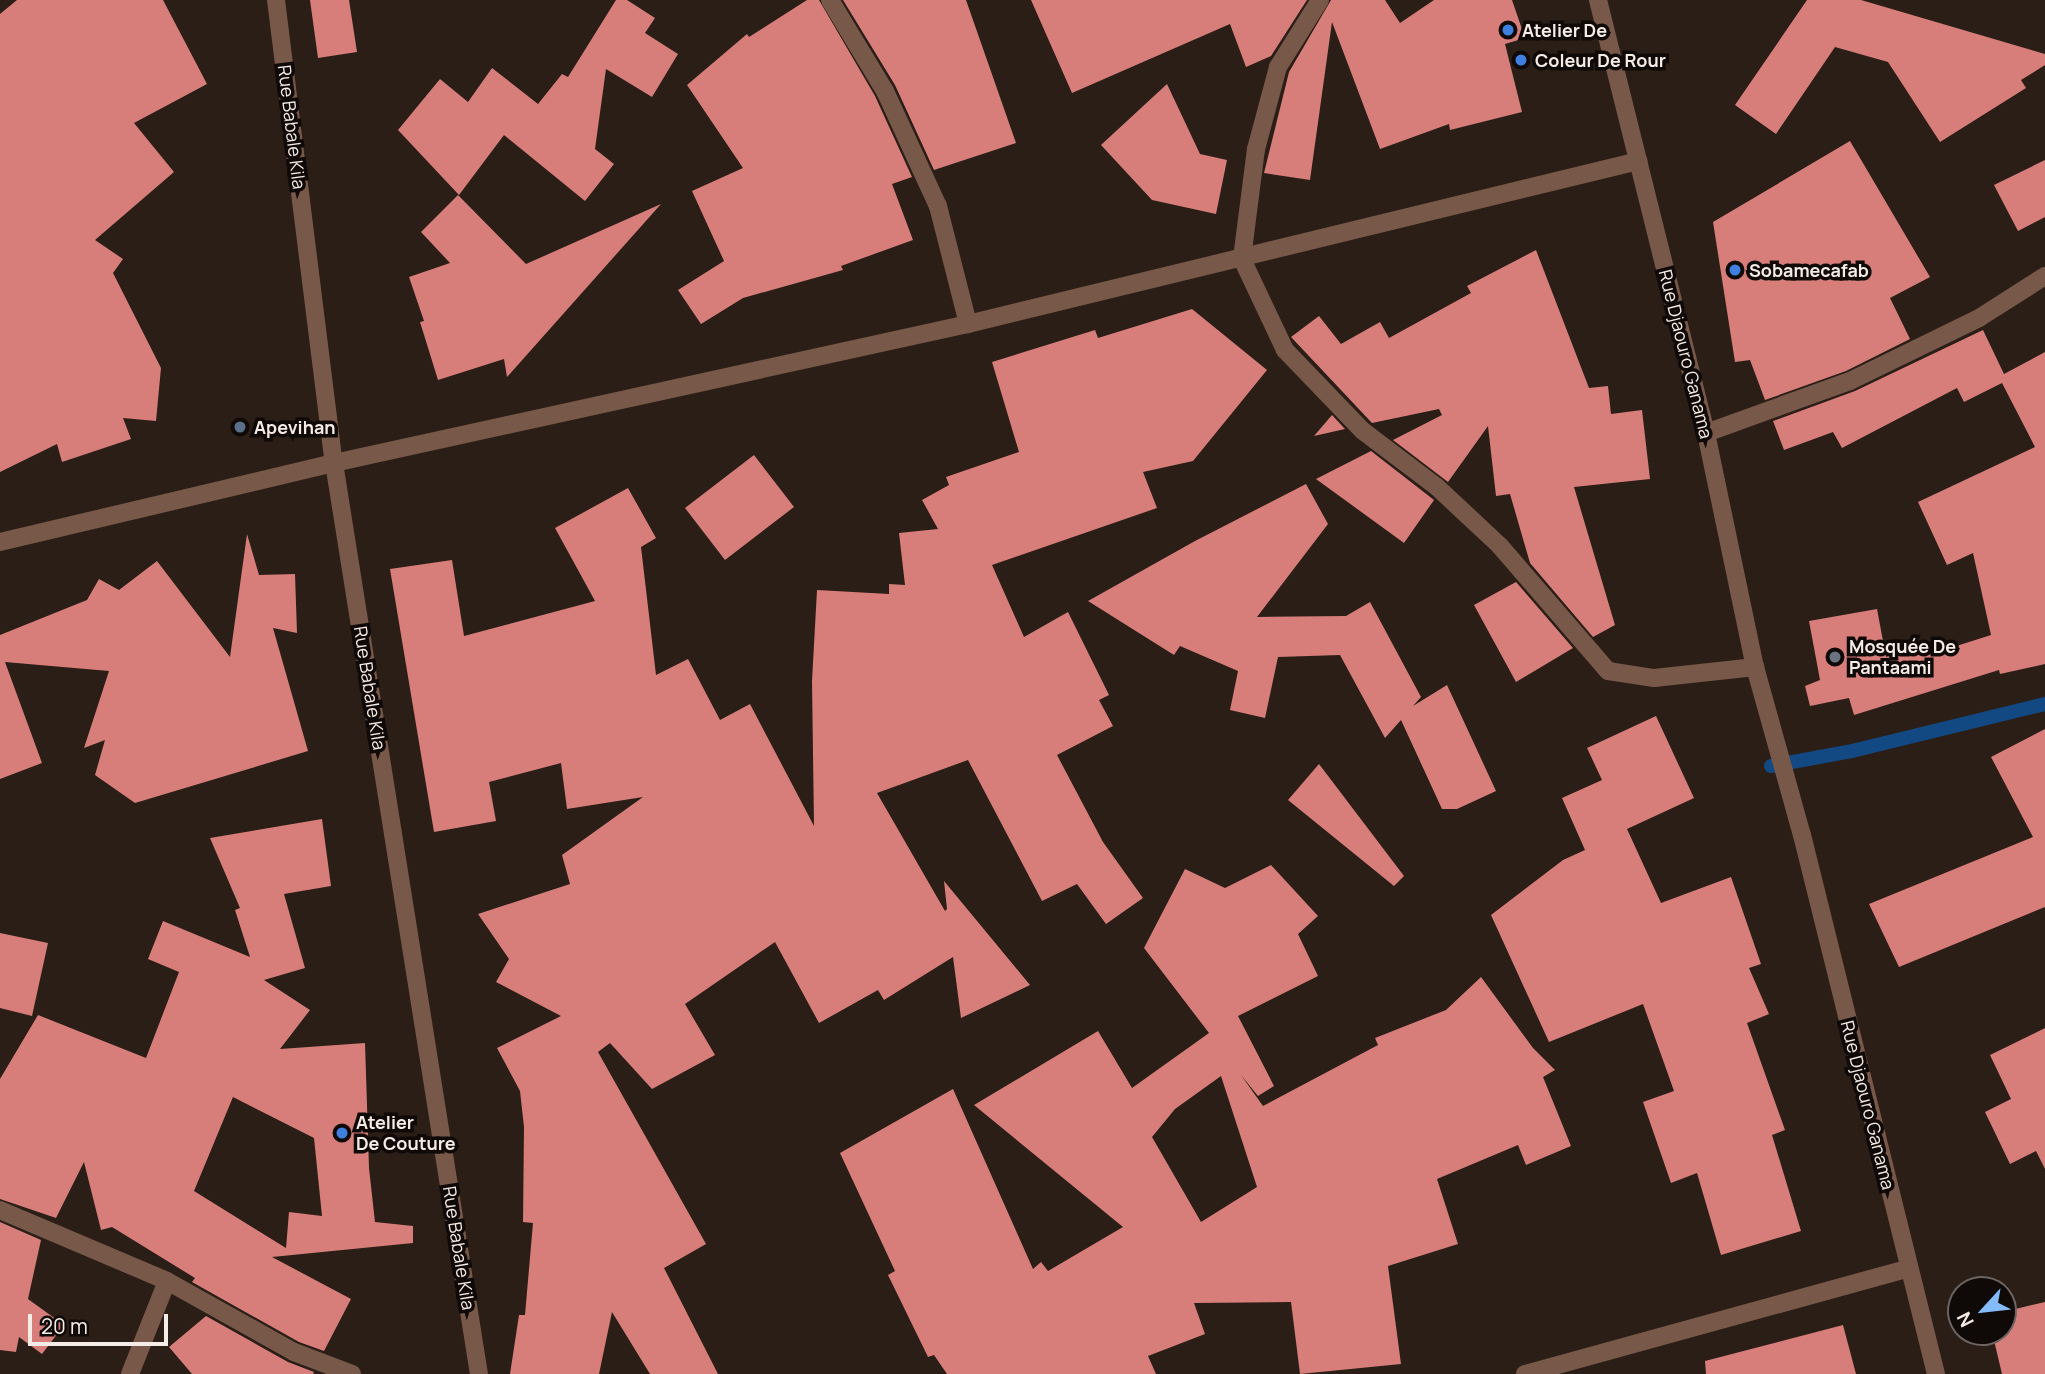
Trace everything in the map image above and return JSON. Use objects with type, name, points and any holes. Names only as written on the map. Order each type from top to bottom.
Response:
[{"type":"street","name":"Rue Babale Kila","points":[[276,0],[334,463],[479,1374]]},
{"type":"street","points":[[830,0],[885,91],[938,206],[968,324]]},
{"type":"street","points":[[1320,0],[1278,67],[1256,149],[1242,259],[1285,350],[1363,431],[1437,487],[1500,546],[1608,671],[1654,678],[1755,667]]},
{"type":"street","name":"Rue Djaouro Ganama","points":[[1598,0],[1706,433],[1755,667],[1802,835],[1936,1374]]},
{"type":"street","points":[[0,542],[334,463],[968,324],[1638,161]]},
{"type":"street","points":[[1706,433],[1850,381],[1979,318],[2045,276]]},
{"type":"street","points":[[0,1210],[167,1281],[294,1352],[352,1374]]},
{"type":"street","points":[[1525,1374],[1909,1268]]},
{"type":"street","points":[[130,1374],[167,1281]]},
{"type":"building","points":[[17,0],[163,0],[207,84],[134,123],[174,172],[95,240],[123,259],[113,273],[161,368],[156,421],[123,418],[131,439],[62,462],[57,444],[0,472],[0,14]]},
{"type":"building","points":[[310,0],[349,0],[357,52],[318,58]]},
{"type":"building","points":[[616,0],[627,0],[655,18],[645,33],[678,54],[652,97],[606,69],[595,149],[614,164],[585,201],[504,135],[459,195],[398,130],[440,79],[468,102],[492,68],[538,104],[562,74],[568,77]]},
{"type":"building","points":[[807,0],[819,0],[875,96],[912,177],[892,184],[913,240],[841,266],[843,270],[743,298],[701,324],[678,290],[724,261],[692,191],[743,168],[687,85],[747,34],[749,37]]},
{"type":"building","points":[[843,0],[966,0],[1016,143],[934,170],[895,85]]},
{"type":"building","points":[[1031,0],[1307,0],[1271,56],[1246,67],[1230,24],[1072,93]]},
{"type":"building","points":[[1331,0],[1385,0],[1400,23],[1434,0],[1512,0],[1525,38],[1505,44],[1522,112],[1450,130],[1449,124],[1380,149],[1332,22],[1310,180],[1264,173],[1289,72]]},
{"type":"building","points":[[1807,0],[1861,0],[2045,54],[2045,65],[2021,80],[2026,88],[1940,142],[1888,62],[1835,47],[1776,134],[1735,105]]},
{"type":"building","points":[[1167,84],[1200,154],[1227,160],[1216,214],[1152,200],[1101,145]]},
{"type":"building","points":[[1850,141],[1930,277],[1890,298],[1910,339],[1846,371],[1765,400],[1750,360],[1735,362],[1713,222]]},
{"type":"building","points":[[2045,160],[2045,217],[2018,231],[1994,185]]},
{"type":"building","points":[[458,195],[526,264],[661,204],[507,377],[504,359],[438,380],[420,322],[424,321],[409,277],[450,263],[421,232]]},
{"type":"building","points":[[1536,250],[1589,388],[1608,386],[1611,414],[1642,410],[1650,479],[1574,487],[1615,625],[1593,637],[1530,563],[1510,494],[1496,496],[1488,426],[1448,482],[1393,440],[1442,415],[1439,409],[1372,423],[1291,337],[1319,316],[1341,344],[1380,322],[1389,338],[1471,293],[1467,286]]},
{"type":"building","points":[[1192,309],[1267,370],[1193,461],[1143,472],[1157,508],[992,565],[1024,637],[1068,612],[1109,695],[1099,700],[1113,726],[1057,755],[1103,842],[1143,898],[1106,924],[1077,884],[1042,901],[968,760],[877,793],[945,911],[944,881],[1030,985],[961,1018],[953,957],[884,1000],[878,990],[819,1023],[775,942],[685,1004],[715,1055],[652,1089],[610,1043],[598,1052],[706,1244],[664,1268],[718,1374],[650,1374],[612,1312],[599,1374],[510,1374],[519,1315],[525,1315],[533,1223],[523,1222],[524,1127],[520,1091],[497,1048],[561,1016],[496,982],[509,959],[478,914],[570,884],[562,855],[643,797],[567,809],[561,763],[489,782],[496,821],[434,832],[390,569],[452,560],[464,636],[595,601],[555,528],[628,488],[656,538],[641,547],[656,675],[688,659],[720,720],[750,704],[814,826],[812,681],[817,590],[889,594],[889,584],[905,585],[899,533],[938,529],[922,500],[949,485],[946,477],[1019,452],[992,362],[1095,330],[1098,338]]},
{"type":"building","points":[[1983,330],[2004,374],[2045,352],[2045,664],[2000,674],[1999,670],[1854,715],[1849,698],[1810,706],[1805,686],[1820,680],[1809,621],[1877,609],[1886,657],[1920,644],[1925,656],[1991,635],[1973,553],[1947,565],[1918,502],[2035,447],[2002,383],[1964,402],[1957,388],[1842,448],[1833,432],[1784,450],[1773,421],[1855,391]]},
{"type":"building","points":[[1332,415],[1345,429],[1314,436]]},
{"type":"building","points":[[1371,451],[1434,500],[1404,543],[1316,479]]},
{"type":"building","points":[[754,455],[794,507],[725,560],[685,508]]},
{"type":"building","points":[[1306,484],[1328,524],[1257,617],[1346,616],[1370,602],[1421,697],[1413,706],[1447,685],[1496,791],[1457,809],[1442,809],[1401,720],[1385,738],[1340,655],[1278,657],[1265,718],[1230,710],[1238,671],[1180,646],[1174,655],[1088,601],[1195,541]]},
{"type":"building","points":[[247,534],[259,575],[295,574],[297,633],[273,628],[308,751],[135,803],[95,775],[105,740],[84,748],[109,671],[5,662],[42,763],[0,779],[0,635],[87,600],[99,579],[119,590],[157,561],[230,657]]},
{"type":"building","points":[[1516,582],[1573,648],[1516,682],[1474,605]]},
{"type":"building","points":[[1656,716],[1694,798],[1627,829],[1661,903],[1731,877],[1761,964],[1749,968],[1769,1014],[1747,1023],[1785,1130],[1772,1135],[1801,1231],[1721,1255],[1697,1173],[1671,1183],[1643,1102],[1674,1091],[1643,1004],[1549,1042],[1491,915],[1563,860],[1585,850],[1562,798],[1602,780],[1587,748]]},
{"type":"building","points":[[2045,729],[2045,907],[1899,967],[1869,904],[2033,837],[1991,757]]},
{"type":"building","points":[[1319,764],[1404,876],[1394,886],[1288,800]]},
{"type":"building","points":[[322,819],[331,886],[284,894],[305,968],[264,980],[310,1010],[280,1049],[365,1043],[369,1168],[375,1222],[413,1226],[413,1243],[272,1257],[351,1299],[324,1351],[299,1342],[192,1282],[195,1278],[112,1227],[101,1230],[84,1162],[56,1218],[0,1199],[0,1079],[38,1015],[146,1058],[179,972],[148,959],[163,921],[250,957],[235,910],[240,908],[210,838]],"holes":[[[233,1097],[314,1138],[322,1216],[289,1212],[286,1248],[194,1191]]]},
{"type":"building","points":[[1271,865],[1318,916],[1298,934],[1318,976],[1238,1016],[1274,1086],[1258,1096],[1241,1075],[1263,1106],[1378,1045],[1375,1038],[1446,1010],[1481,977],[1533,1048],[1555,1070],[1543,1077],[1571,1146],[1526,1165],[1518,1145],[1437,1179],[1458,1244],[1388,1266],[1401,1364],[1300,1374],[1291,1302],[1194,1303],[1205,1334],[1148,1356],[1156,1374],[947,1374],[934,1355],[928,1357],[888,1275],[895,1271],[840,1153],[953,1089],[1033,1269],[1041,1262],[1048,1271],[1123,1227],[974,1105],[1098,1031],[1132,1088],[1209,1033],[1144,948],[1185,869],[1225,888]],"holes":[[[1221,1076],[1257,1187],[1201,1222],[1152,1137],[1175,1109]]]},
{"type":"building","points":[[0,933],[48,943],[32,1016],[0,1008]]},
{"type":"building","points":[[2045,1028],[2045,1169],[2036,1151],[2010,1164],[1985,1112],[2011,1099],[1990,1055]]},
{"type":"building","points":[[0,1222],[41,1240],[28,1299],[64,1325],[42,1354],[19,1337],[16,1352],[0,1350]]},
{"type":"building","points":[[2045,1302],[2045,1374],[2002,1374],[1995,1346],[2017,1346],[2017,1309]]},
{"type":"building","points":[[206,1316],[288,1362],[314,1372],[313,1374],[192,1374],[169,1347]]},
{"type":"building","points":[[1843,1325],[1856,1374],[1706,1374],[1705,1361]]},
{"type":"waterway","points":[[1771,766],[1852,751],[2045,704]]},
{"type":"place","name":"Atelier De","points":[[1508,30]]},
{"type":"place","name":"Coleur De Rour","points":[[1521,60]]},
{"type":"place","name":"Sobamecafab","points":[[1735,270]]},
{"type":"place","name":"Apevihan","points":[[240,427]]},
{"type":"place","name":"Mosquée De Pantaami","points":[[1835,657]]},
{"type":"place","name":"Atelier De Couture","points":[[342,1133]]}]
